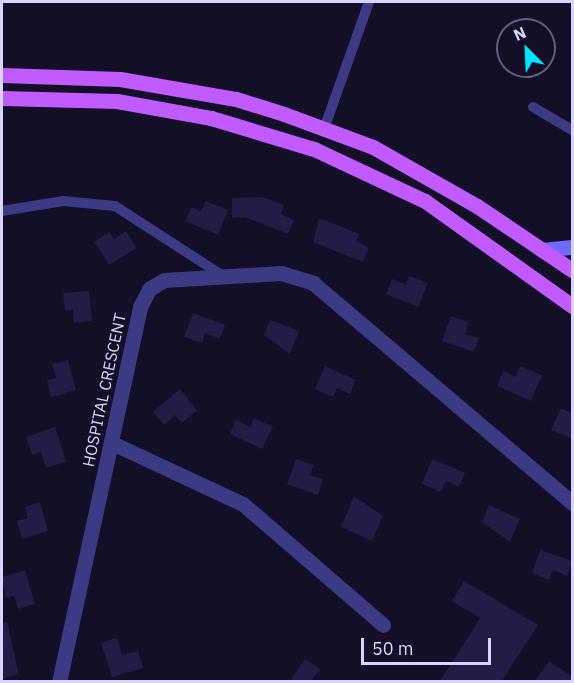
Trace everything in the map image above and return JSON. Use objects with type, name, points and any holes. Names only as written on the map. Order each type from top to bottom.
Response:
[{"type":"main road","points":[[2,75],[177,87],[236,99],[324,129],[383,153],[573,270]]},
{"type":"main road","points":[[2,98],[117,101],[211,118],[314,149],[425,201],[573,306]]},
{"type":"street","points":[[542,249],[573,247]]},
{"type":"street","name":"HOSPITAL CRESCENT","points":[[59,681],[140,307],[149,289],[180,275],[281,273],[314,283],[573,503]]},
{"type":"street","points":[[112,443],[243,504],[383,625]]},
{"type":"lane","points":[[324,129],[369,2]]},
{"type":"lane","points":[[533,107],[573,130]]},
{"type":"lane","points":[[2,211],[63,201],[115,206],[220,274]]},
{"type":"building","points":[[263,197],[284,205],[281,214],[294,220],[288,234],[245,217],[232,218],[232,198]]},
{"type":"building","points":[[206,201],[228,210],[218,235],[185,221],[191,207],[201,211]]},
{"type":"building","points":[[319,218],[359,234],[356,241],[369,247],[363,262],[313,242]]},
{"type":"building","points":[[126,231],[137,248],[109,265],[94,242],[109,232],[114,239]]},
{"type":"building","points":[[409,276],[428,283],[418,307],[386,294],[392,279],[406,285]]},
{"type":"building","points":[[89,291],[92,321],[74,323],[73,310],[65,311],[63,293]]},
{"type":"building","points":[[193,313],[225,325],[220,339],[205,333],[202,343],[184,337]]},
{"type":"building","points":[[451,316],[469,322],[465,334],[479,338],[474,352],[442,341]]},
{"type":"building","points":[[270,320],[299,331],[290,354],[264,335]]},
{"type":"building","points":[[68,360],[76,390],[51,397],[47,380],[56,378],[52,364]]},
{"type":"building","points":[[325,366],[356,380],[350,394],[337,388],[333,397],[315,389]]},
{"type":"building","points":[[520,366],[542,375],[531,401],[497,386],[503,371],[515,377]]},
{"type":"building","points":[[180,389],[197,410],[182,423],[175,415],[164,425],[153,412]]},
{"type":"building","points":[[561,408],[573,414],[573,439],[551,430]]},
{"type":"building","points":[[254,418],[273,427],[262,449],[230,434],[236,420],[250,427]]},
{"type":"building","points":[[55,427],[66,462],[46,468],[41,452],[32,455],[26,437]]},
{"type":"building","points":[[296,459],[314,465],[310,475],[323,479],[318,495],[287,484]]},
{"type":"building","points":[[432,459],[465,473],[459,487],[446,481],[441,492],[422,484]]},
{"type":"building","points":[[354,496],[383,516],[372,541],[341,527]]},
{"type":"building","points":[[40,502],[48,531],[22,539],[17,521],[28,518],[25,507]]},
{"type":"building","points":[[489,505],[520,519],[510,542],[482,522]]},
{"type":"building","points":[[540,550],[572,561],[567,576],[553,570],[549,580],[532,573]]},
{"type":"building","points":[[25,570],[35,604],[18,609],[14,596],[6,598],[2,577]]},
{"type":"building","points":[[464,581],[538,625],[502,681],[440,681],[480,618],[452,601]]},
{"type":"building","points":[[7,622],[19,674],[2,679],[2,623]]},
{"type":"building","points":[[117,638],[122,655],[138,651],[143,668],[112,677],[101,643]]},
{"type":"building","points":[[305,659],[320,669],[311,681],[290,681]]},
{"type":"building","points":[[549,661],[573,677],[573,681],[535,681]]}]
